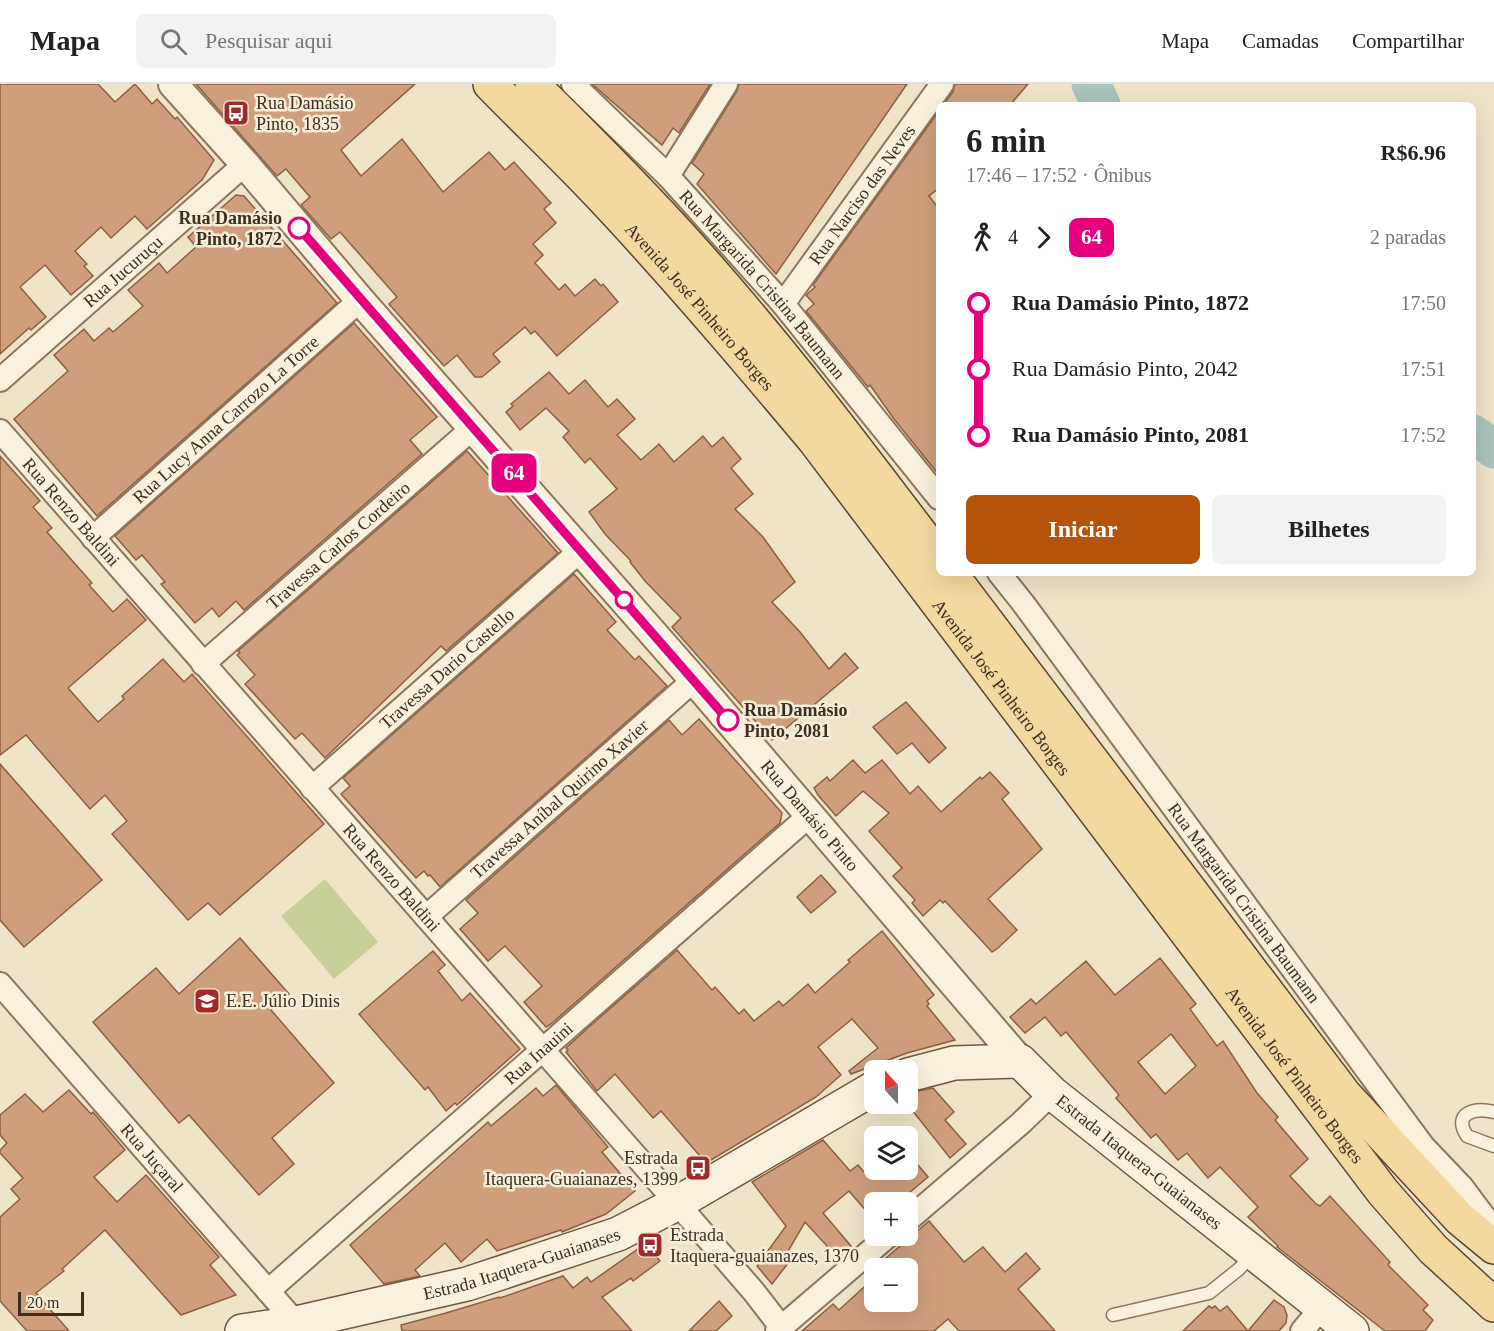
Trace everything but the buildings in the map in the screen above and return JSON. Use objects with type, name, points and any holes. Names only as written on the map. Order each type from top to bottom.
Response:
[{"type":"main road","name":"Avenida José Pinheiro Borges","points":[[489,84],[594,189],[670,271],[816,441],[1383,1192],[1433,1248],[1494,1305]]},
{"type":"main road","name":"Avenida José Pinheiro Borges","points":[[532,84],[607,158],[704,263],[840,427],[936,554]]},
{"type":"main road","name":"Avenida José Pinheiro Borges","points":[[952,576],[1345,1095],[1460,1219],[1494,1247]]},
{"type":"main road","points":[[918,1072],[954,1063],[1020,1061]]},
{"type":"main road","name":"Estrada Itaquera-Guaianases","points":[[1020,1061],[1052,1093],[1254,1253],[1312,1319],[1352,1331]]},
{"type":"main road","name":"Estrada Itaquera-Guaianases","points":[[242,1331],[300,1327],[467,1284],[618,1234],[677,1203],[864,1094]]},
{"type":"street","name":"Rua Damásio Pinto","points":[[173,84],[694,680],[1020,1061]]},
{"type":"street","name":"Rua Margarida Cristina Baumann","points":[[573,84],[668,176],[783,304],[936,494]]},
{"type":"street","points":[[668,176],[726,84]]},
{"type":"street","name":"Rua Narciso das Neves","points":[[783,304],[942,84]]},
{"type":"street","name":"Rua Jucuruçu","points":[[0,380],[245,164]]},
{"type":"street","name":"Rua Lucy Anna Carrozo La Torre","points":[[93,538],[360,300]]},
{"type":"street","name":"Travessa Carlos Cordeiro","points":[[203,664],[474,427]]},
{"type":"street","name":"Rua Renzo Baldini","points":[[0,431],[677,1203],[754,1292],[779,1329]]},
{"type":"street","name":"Travessa Dario Castello","points":[[312,788],[581,550]]},
{"type":"street","name":"Rua Margarida Cristina Baumann","points":[[1001,576],[1423,1146],[1462,1187],[1494,1230]]},
{"type":"street","name":"Travessa Aníbal Quirino Xavier","points":[[426,917],[694,680]]},
{"type":"street","name":"Rua Inauini","points":[[268,1291],[810,815]]},
{"type":"street","name":"Rua Juçaral","points":[[0,984],[300,1327]]},
{"type":"street","points":[[918,1211],[1052,1093]]},
{"type":"street","points":[[779,1329],[876,1246]]},
{"type":"lane","points":[[1494,1112],[1482,1109],[1472,1111],[1464,1116],[1462,1123],[1467,1136],[1494,1146]]},
{"type":"lane","points":[[1113,1315],[1209,1293],[1239,1269],[1254,1253]]},
{"type":"green space","points":[[325,879],[378,942],[334,979],[281,916]]},
{"type":"waterway","points":[[1091,84],[1100,102]]},
{"type":"waterway","points":[[1476,436],[1494,449]]},
{"type":"bus line","name":"64","points":[[299,228],[728,720]]},
{"type":"place","name":"Rua Damásio Pinto, 1835","points":[[236,113]]},
{"type":"place","name":"Rua Damásio Pinto, 1872","points":[[299,228]]},
{"type":"place","name":"Rua Damásio Pinto, 2081","points":[[728,720]]},
{"type":"place","name":"E.E. Júlio Dinis","points":[[207,1001]]},
{"type":"place","name":"Estrada Itaquera-Guaianazes, 1399","points":[[698,1168]]},
{"type":"place","name":"Estrada Itaquera-guaianazes, 1370","points":[[650,1245]]}]
